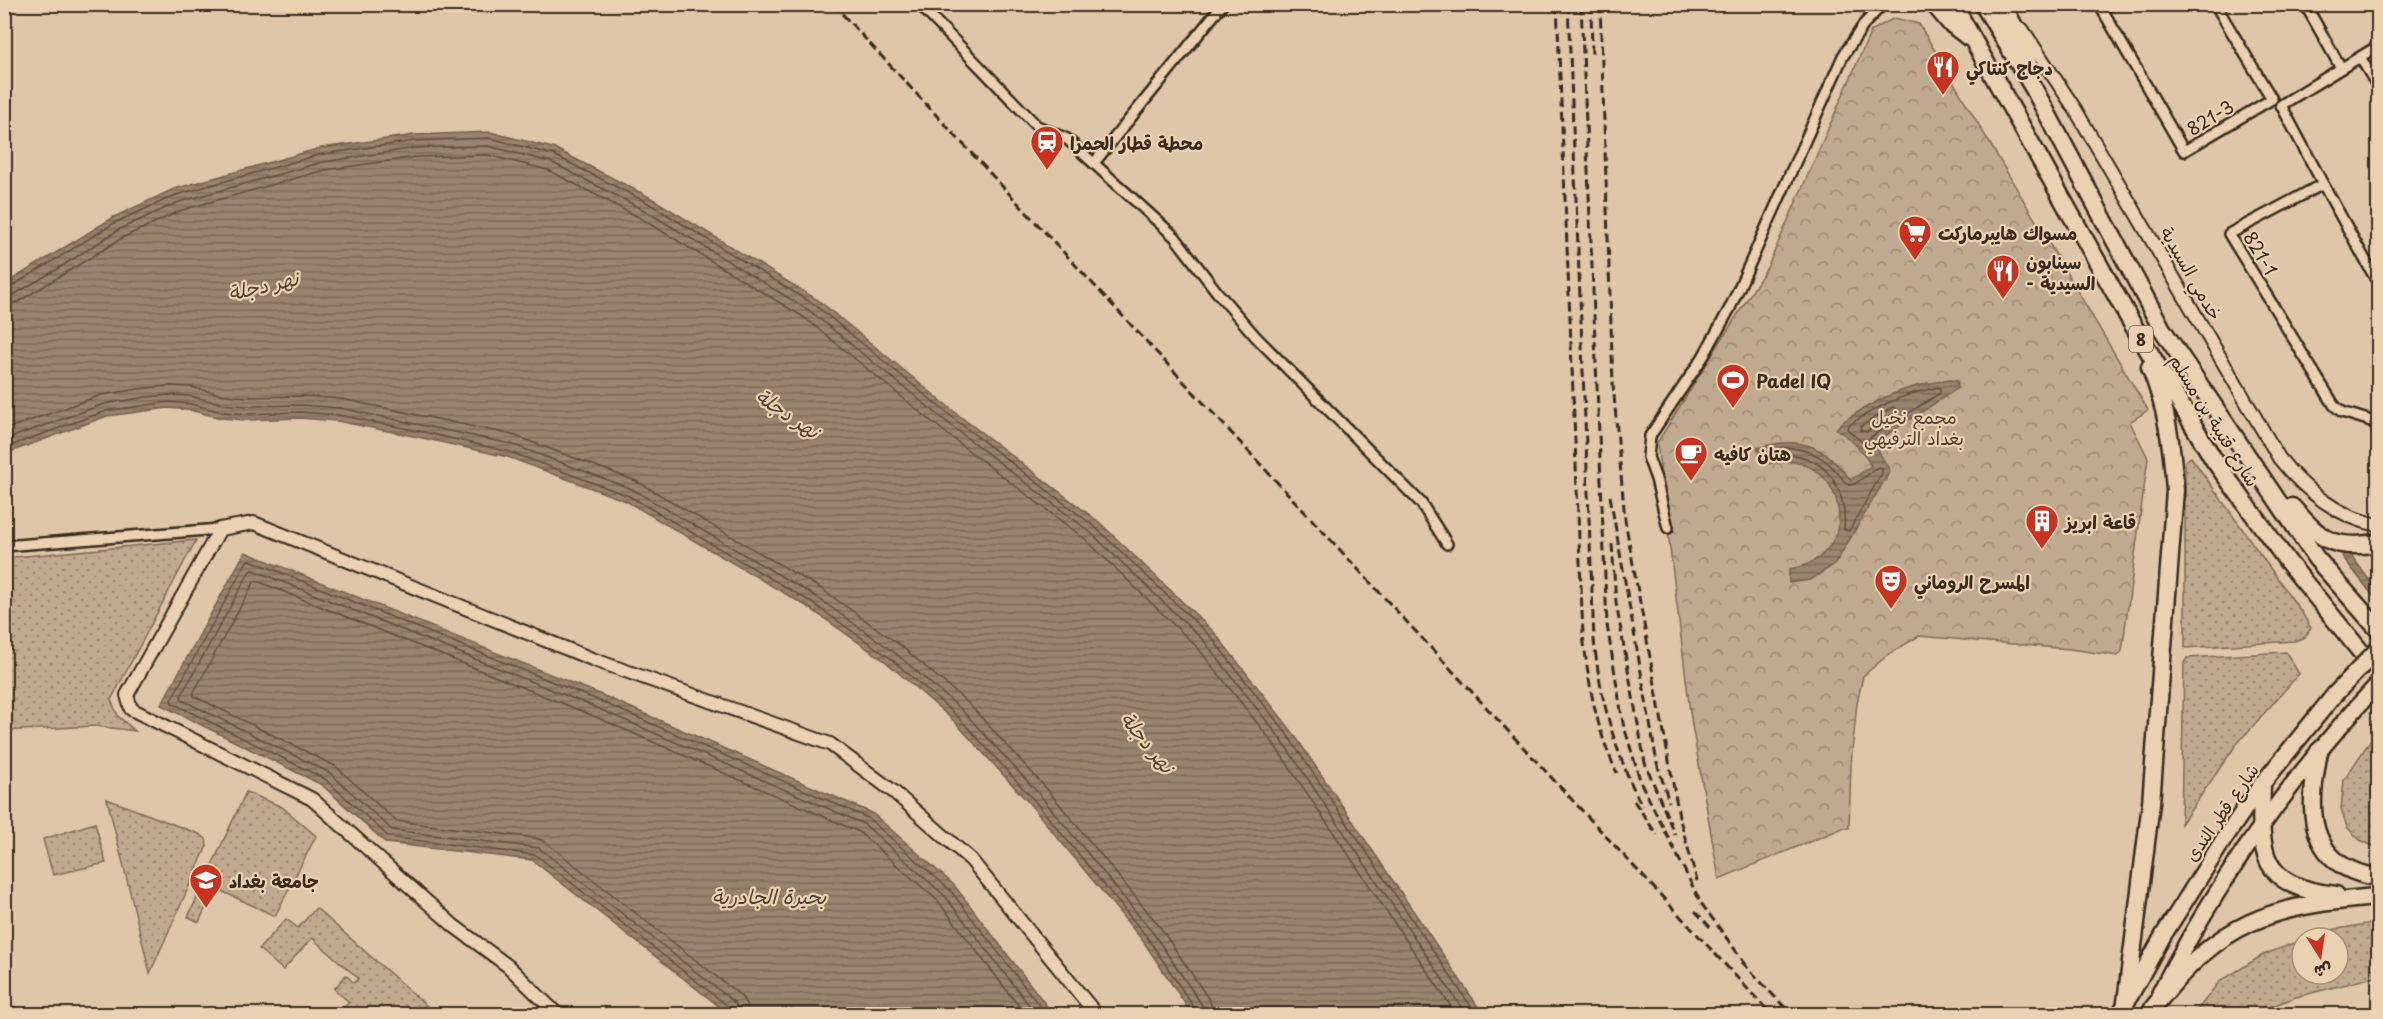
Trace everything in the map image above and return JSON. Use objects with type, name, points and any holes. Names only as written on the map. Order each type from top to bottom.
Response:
[{"type":"highway","points":[[1934,4],[1950,23],[1975,42]]},
{"type":"highway","name":"شارع قتيبة بن مسلم","points":[[1953,4],[2130,320],[2214,460],[2288,562],[2361,652]]},
{"type":"highway","name":"شارع قتيبة بن مسلم","points":[[1983,4],[2034,89],[2162,329],[2316,558],[2379,629]]},
{"type":"highway","points":[[2004,4],[2020,37],[2034,89]]},
{"type":"highway","points":[[2123,1008],[2151,803],[2175,490],[2173,448],[2166,410],[2130,320]]},
{"type":"highway","points":[[2249,458],[2314,532],[2324,539],[2357,546],[2379,543]]},
{"type":"highway","points":[[2319,751],[2312,790],[2312,815],[2320,841],[2334,860],[2354,872],[2379,877]]},
{"type":"highway","points":[[2262,784],[2262,844],[2269,865],[2280,879],[2294,887],[2318,893],[2371,898]]},
{"type":"highway","points":[[2151,1011],[2189,964],[2216,942],[2245,923],[2302,905],[2371,898]]},
{"type":"main road","name":"شارع قطر الندى","points":[[2123,1008],[2183,901],[2262,784],[2335,694],[2379,649]]},
{"type":"main road","points":[[2151,1011],[2195,930],[2261,829],[2319,751],[2379,684]]},
{"type":"street","points":[[919,4],[1037,126],[1067,139],[1175,237],[1217,292],[1256,337],[1421,503],[1447,544]]},
{"type":"street","points":[[1094,163],[1223,4]]},
{"type":"street","points":[[1668,528],[1648,457],[1650,436],[1702,357],[1730,308],[1843,56],[1865,23],[1882,4]]},
{"type":"street","name":"خدمي السيدية","points":[[2004,4],[2075,109],[2279,458],[2290,472],[2321,499],[2353,519],[2379,525]]},
{"type":"street","name":"821-3","points":[[2099,4],[2184,151],[2272,99],[2215,4]]},
{"type":"street","points":[[2305,4],[2342,68]]},
{"type":"street","points":[[2379,46],[2281,105],[2379,283]]},
{"type":"street","points":[[2360,57],[2379,87]]},
{"type":"street","name":"821-1","points":[[2323,184],[2229,234],[2334,405],[2342,412],[2379,423]]},
{"type":"street","points":[[4,546],[219,529],[254,523],[591,659],[830,744],[894,792],[971,860],[1096,1014]]},
{"type":"street","points":[[219,529],[127,695],[131,709],[312,799],[454,926],[508,966],[557,1014]]},
{"type":"street","points":[[4,1014],[13,1014]]},
{"type":"green space","name":"مجمع نخيل بغداد الترفيهي","points":[[1894,18],[1919,24],[2148,410],[2130,422],[2148,458],[2122,651],[2118,656],[2070,649],[1919,636],[1889,654],[1863,676],[1857,703],[1851,763],[1849,828],[1843,828],[1719,879],[1691,719],[1657,443],[1768,266],[1871,31]]},
{"type":"green space","points":[[2191,457],[2302,613],[2311,628],[2305,637],[2295,641],[2185,648],[2185,461]]},
{"type":"green space","points":[[196,540],[111,700],[118,716],[135,731],[95,726],[5,731],[5,558]]},
{"type":"green space","points":[[2286,652],[2299,674],[2236,745],[2181,824],[2184,663],[2187,658]]},
{"type":"green space","points":[[2378,729],[2378,848],[2360,840],[2347,827],[2341,809],[2344,780]]},
{"type":"green space","points":[[246,792],[282,807],[316,836],[275,916],[215,888],[199,922],[188,917]]},
{"type":"green space","points":[[107,799],[199,834],[206,839],[207,846],[150,973]]},
{"type":"green space","points":[[95,823],[106,863],[53,875],[43,839]]},
{"type":"green space","points":[[316,908],[436,1014],[338,1014],[349,1002],[334,989],[346,975],[354,983],[358,978],[312,938],[283,970],[259,949],[286,919],[298,928]]},
{"type":"green space","points":[[2378,922],[2378,976],[2350,983],[2350,927]]},
{"type":"green space","points":[[2290,945],[2290,986],[2339,986],[2296,997],[2252,1014],[2194,1014],[2219,982],[2263,955]]},
{"type":"water","name":"نهر دجلة","points":[[490,132],[556,149],[651,198],[818,300],[961,417],[1099,522],[1214,632],[1291,730],[1483,1014],[1192,1014],[1143,941],[1029,803],[953,720],[886,662],[808,607],[626,501],[508,457],[337,421],[301,418],[246,420],[221,418],[190,410],[168,408],[107,416],[5,454],[5,284],[114,217],[174,189],[321,148],[415,135]]},
{"type":"water","points":[[1957,381],[1958,388],[1874,443],[1890,471],[1835,564],[1810,580],[1789,583],[1789,569],[1815,560],[1831,545],[1838,525],[1837,503],[1829,484],[1813,469],[1792,462],[1764,465],[1757,448],[1786,443],[1810,446],[1831,458],[1851,480],[1871,466],[1856,445],[1836,429],[1841,423],[1867,406],[1893,394],[1920,385]]},
{"type":"water","points":[[2348,551],[2378,592],[2378,602],[2342,556]]},
{"type":"water","name":"بحيرة الجادرية","points":[[245,552],[597,693],[872,813],[954,885],[1053,1014],[729,1014],[532,860],[386,843],[322,785],[161,705]]},
{"type":"tunnel","points":[[2361,652],[2378,670]]},
{"type":"railway","points":[[833,4],[1771,1014]]},
{"type":"railway","points":[[1557,4],[1583,635],[1594,705],[1603,739],[1617,773]]},
{"type":"railway","points":[[1568,4],[1594,640],[1600,683],[1610,725],[1624,766],[1642,806]]},
{"type":"railway","points":[[1581,4],[1607,625],[1623,723],[1641,783],[1701,903],[1747,966]]},
{"type":"railway","points":[[1591,4],[1592,58]]},
{"type":"railway","points":[[1600,4],[1613,384],[1625,520],[1679,816],[1697,881]]},
{"type":"railway","points":[[1610,496],[1657,763],[1669,802]]},
{"type":"railway","points":[[1612,544],[1616,603],[1645,763],[1675,835]]},
{"type":"railway","points":[[1634,801],[1657,835]]},
{"type":"railway","points":[[1695,911],[1710,927]]},
{"type":"railway","points":[[1742,962],[1791,1014]]},
{"type":"place","name":"دجاج كنتاكي","points":[[1943,96]]},
{"type":"place","name":"محطة قطار الحمرا","points":[[1047,171]]},
{"type":"place","name":"مسواك هايبرماركت","points":[[1915,261]]},
{"type":"place","name":"سينابون - السيدية","points":[[2003,300]]},
{"type":"place","name":"Padel IQ","points":[[1733,409]]},
{"type":"place","name":"هتان كافيه","points":[[1691,482]]},
{"type":"place","name":"قاعة ابريز","points":[[2042,550]]},
{"type":"place","name":"المسرح الروماني","points":[[1891,610]]},
{"type":"place","name":"جامعة بغداد","points":[[206,909]]}]
